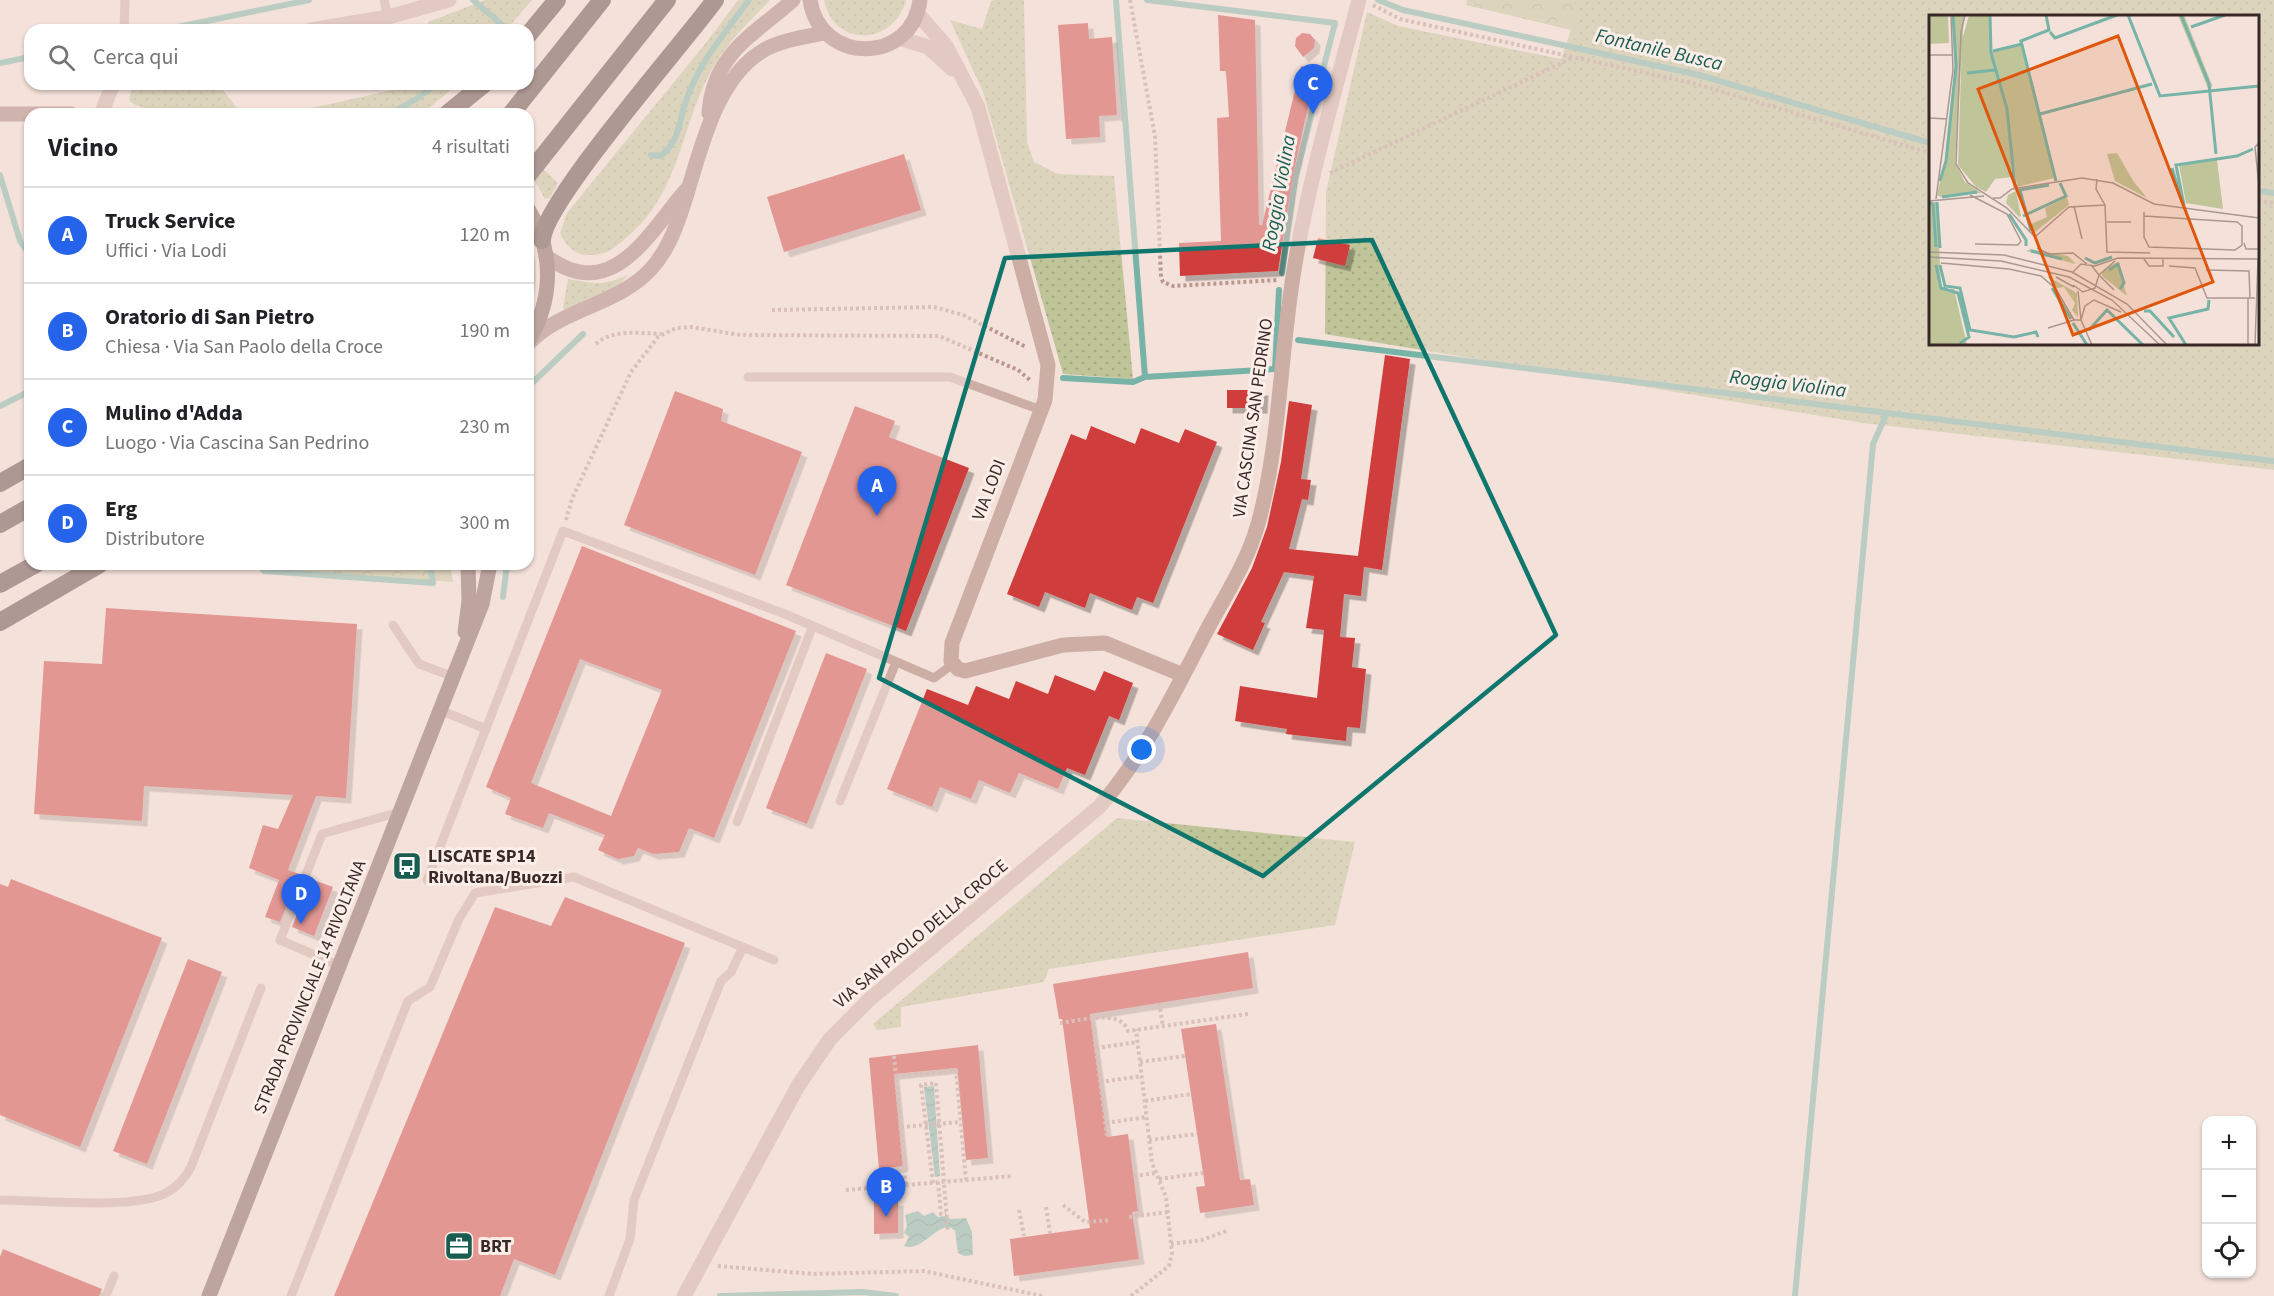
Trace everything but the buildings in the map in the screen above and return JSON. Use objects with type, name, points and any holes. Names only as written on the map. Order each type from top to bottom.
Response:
[{"type":"highway","points":[[534,28],[557,0]]},
{"type":"highway","points":[[534,85],[602,0]]},
{"type":"highway","points":[[534,168],[667,0]]},
{"type":"highway","points":[[544,248],[545,224],[575,177],[715,0]]},
{"type":"highway","points":[[454,108],[477,90]]},
{"type":"highway","points":[[516,108],[530,90]]},
{"type":"highway","points":[[0,483],[24,469]]},
{"type":"highway","points":[[0,524],[24,510]]},
{"type":"highway","points":[[0,584],[25,570]]},
{"type":"highway","points":[[0,622],[90,570]]},
{"type":"main road","points":[[534,338],[542,331],[610,299],[650,269],[669,244],[708,128],[715,87],[726,60],[739,43],[793,0]]},
{"type":"main road","points":[[810,0],[815,19],[825,33],[841,44],[860,49],[880,48],[899,38],[910,27],[918,6]]},
{"type":"main road","points":[[708,128],[732,81],[757,55],[778,44],[825,33]]},
{"type":"main road","points":[[0,114],[24,114]]},
{"type":"main road","points":[[544,248],[564,267],[583,274],[607,271],[642,243],[690,184]]},
{"type":"main road","points":[[534,224],[544,248],[546,297],[540,320],[534,332]]},
{"type":"main road","name":"STRADA PROVINCIALE 14 RIVOLTANA","points":[[461,658],[469,601],[468,570]]},
{"type":"main road","name":"STRADA PROVINCIALE 14 RIVOLTANA","points":[[209,1296],[454,677],[482,604],[489,570]]},
{"type":"street","points":[[347,24],[388,17],[449,0]]},
{"type":"street","name":"VIA CASCINA SAN PEDRINO","points":[[1099,807],[1132,761],[1183,675],[1241,567],[1258,524],[1269,469],[1292,280],[1313,181],[1362,2]]},
{"type":"street","name":"VIA LODI","points":[[918,6],[946,46],[972,94],[985,127],[1048,360],[1047,390],[1041,410],[952,643],[950,654],[953,664]]},
{"type":"street","name":"VIA LODI","points":[[899,38],[918,42],[936,52],[972,94]]},
{"type":"street","points":[[103,108],[111,90]]},
{"type":"street","points":[[953,664],[965,671],[1064,645],[1105,643],[1183,675]]},
{"type":"street","name":"VIA SAN PAOLO DELLA CROCE","points":[[684,1296],[798,1086],[830,1039],[870,999],[1099,807]]},
{"type":"lane","points":[[124,24],[125,0]]},
{"type":"lane","points":[[384,0],[388,17]]},
{"type":"lane","points":[[748,376],[950,377],[1041,410]]},
{"type":"lane","points":[[427,880],[563,531],[785,614],[812,628],[934,678],[953,664]]},
{"type":"lane","points":[[393,625],[419,664],[454,677]]},
{"type":"lane","points":[[737,822],[812,628]]},
{"type":"lane","points":[[840,801],[896,662]]},
{"type":"lane","points":[[440,710],[486,729]]},
{"type":"lane","points":[[340,966],[280,940],[322,834],[400,812]]},
{"type":"lane","points":[[291,1296],[408,1001],[430,987],[459,919],[476,892],[574,877],[774,960]]},
{"type":"lane","points":[[609,1296],[630,1239],[634,1200],[638,1188],[721,981],[732,972],[743,947]]},
{"type":"lane","points":[[0,1200],[137,1202],[165,1194],[180,1184],[191,1167],[261,988]]},
{"type":"lane","points":[[106,1296],[114,1276]]},
{"type":"path","points":[[1362,2],[1400,20],[1696,84],[1929,153]]},
{"type":"path","points":[[1130,3],[1155,136],[1163,282],[1173,286],[1292,280]]},
{"type":"path","points":[[1313,181],[1573,57]]},
{"type":"path","points":[[2259,201],[2274,203]]},
{"type":"path","points":[[772,310],[934,307],[967,317],[1048,360]]},
{"type":"path","points":[[597,344],[608,337],[620,335],[662,334]]},
{"type":"path","points":[[1159,1003],[1163,1026]]},
{"type":"path","points":[[1060,1023],[1114,1018],[1124,1022],[1128,1031],[1248,1014]]},
{"type":"path","points":[[1093,1026],[1107,1136]]},
{"type":"path","points":[[1131,1296],[1169,1266],[1172,1257],[1167,1197],[1152,1163],[1136,1029]]},
{"type":"path","points":[[1096,1048],[1138,1042]]},
{"type":"path","points":[[894,1056],[906,1185]]},
{"type":"path","points":[[1140,1062],[1185,1056]]},
{"type":"path","points":[[896,1076],[956,1070],[966,1180]]},
{"type":"path","points":[[1100,1082],[1142,1076]]},
{"type":"path","points":[[938,1182],[936,1083],[921,1085],[938,1182],[946,1213],[948,1232]]},
{"type":"path","points":[[1145,1101],[1191,1094]]},
{"type":"path","points":[[1106,1123],[1146,1117]]},
{"type":"path","points":[[901,1127],[960,1122]]},
{"type":"path","points":[[1149,1140],[1197,1134]]},
{"type":"path","points":[[1134,1176],[1156,1173]]},
{"type":"path","points":[[1159,1179],[1203,1173]]},
{"type":"path","points":[[846,1190],[1012,1176]]},
{"type":"path","points":[[1063,1205],[1085,1222],[1111,1220]]},
{"type":"path","points":[[1046,1207],[1050,1233]]},
{"type":"path","points":[[1019,1210],[1024,1236]]},
{"type":"path","points":[[1129,1217],[1168,1212]]},
{"type":"path","points":[[1171,1244],[1202,1240],[1229,1230]]},
{"type":"path","points":[[702,1263],[762,1271],[814,1274],[924,1271],[1042,1296]]},
{"type":"highlighted area","points":[[1372,240],[1556,635],[1263,876],[879,678],[1005,258]]},
{"type":"green space","points":[[485,0],[532,0],[511,24],[428,24]]},
{"type":"green space","points":[[738,0],[770,0],[736,35],[715,64],[699,96],[677,161],[658,201],[644,220],[611,250],[602,254],[586,255],[572,250],[560,233],[567,213],[709,39]]},
{"type":"green space","points":[[824,0],[906,0],[899,15],[889,26],[877,33],[864,35],[851,33],[839,27],[830,16]]},
{"type":"green space","points":[[1024,0],[1027,142],[1034,162],[1058,174],[1114,176],[1133,379],[1063,374],[983,92],[950,20],[982,29],[991,1]]},
{"type":"green space","points":[[1467,0],[1574,0],[1578,14],[1575,31],[1466,5]]},
{"type":"green space","points":[[1573,0],[2274,0],[2274,470],[1863,423],[1325,334],[1326,192],[1367,12],[1398,26],[1561,59],[1572,27]]},
{"type":"green space","points":[[132,90],[223,90],[237,108],[146,108],[129,100]]},
{"type":"green space","points":[[392,90],[451,90],[429,108],[312,108]]},
{"type":"green space","points":[[534,161],[558,183],[550,198],[545,199],[534,182]]},
{"type":"green space","points":[[534,254],[536,275],[534,296]]},
{"type":"green space","points":[[628,275],[617,287],[565,310],[563,308],[568,279],[604,283]]},
{"type":"green space","points":[[277,570],[451,570],[453,582]]},
{"type":"green space","points":[[1117,818],[1355,842],[1335,925],[1049,969],[1044,982],[901,1007],[901,1027],[877,1030],[873,1024]]},
{"type":"water","points":[[934,1086],[940,1176],[935,1177],[924,1087]]},
{"type":"water","points":[[918,1211],[924,1216],[933,1212],[938,1217],[966,1218],[972,1232],[973,1255],[964,1256],[958,1253],[955,1231],[950,1227],[938,1231],[916,1246],[904,1246],[909,1237],[904,1233],[907,1226],[905,1215]]},
{"type":"waterway","name":"Roggia Violina","points":[[192,24],[309,0]]},
{"type":"waterway","name":"Roggia Violina","points":[[473,0],[501,24]]},
{"type":"waterway","name":"Roggia Violina","points":[[651,155],[660,156],[670,146],[689,92],[703,64],[749,0]]},
{"type":"waterway","points":[[1116,0],[1145,377],[1275,369],[1279,290]]},
{"type":"waterway","name":"Roggia Violina","points":[[1147,0],[1335,23],[1295,179],[1282,273]]},
{"type":"waterway","name":"Fontanile Busca","points":[[1378,0],[1403,10],[1699,75],[1929,143]]},
{"type":"waterway","name":"Roggia Violina","points":[[0,63],[24,58]]},
{"type":"waterway","points":[[400,108],[428,90]]},
{"type":"waterway","points":[[0,175],[20,241],[24,247]]},
{"type":"waterway","name":"Fontanile Busca","points":[[2259,191],[2274,193]]},
{"type":"waterway","points":[[534,381],[583,334]]},
{"type":"waterway","name":"Roggia Violina","points":[[1298,340],[2274,461]]},
{"type":"waterway","points":[[1063,378],[1133,382],[1145,377]]},
{"type":"waterway","points":[[0,406],[24,394]]},
{"type":"waterway","points":[[1795,1296],[1873,444],[1887,413]]},
{"type":"waterway","points":[[263,570],[433,583],[431,570]]},
{"type":"waterway","points":[[503,597],[506,570]]},
{"type":"waterway","points":[[720,1296],[863,1292],[896,1296]]},
{"type":"place","name":"Mulino d'Adda","points":[[1313,114]]},
{"type":"place","name":"Truck Service","points":[[877,516]]},
{"type":"place","name":"LISCATE SP14 Rivoltana/Buozzi","points":[[407,866]]},
{"type":"place","name":"Erg","points":[[301,924]]},
{"type":"place","name":"Oratorio di San Pietro","points":[[886,1217]]},
{"type":"place","name":"BRT","points":[[459,1246]]}]
